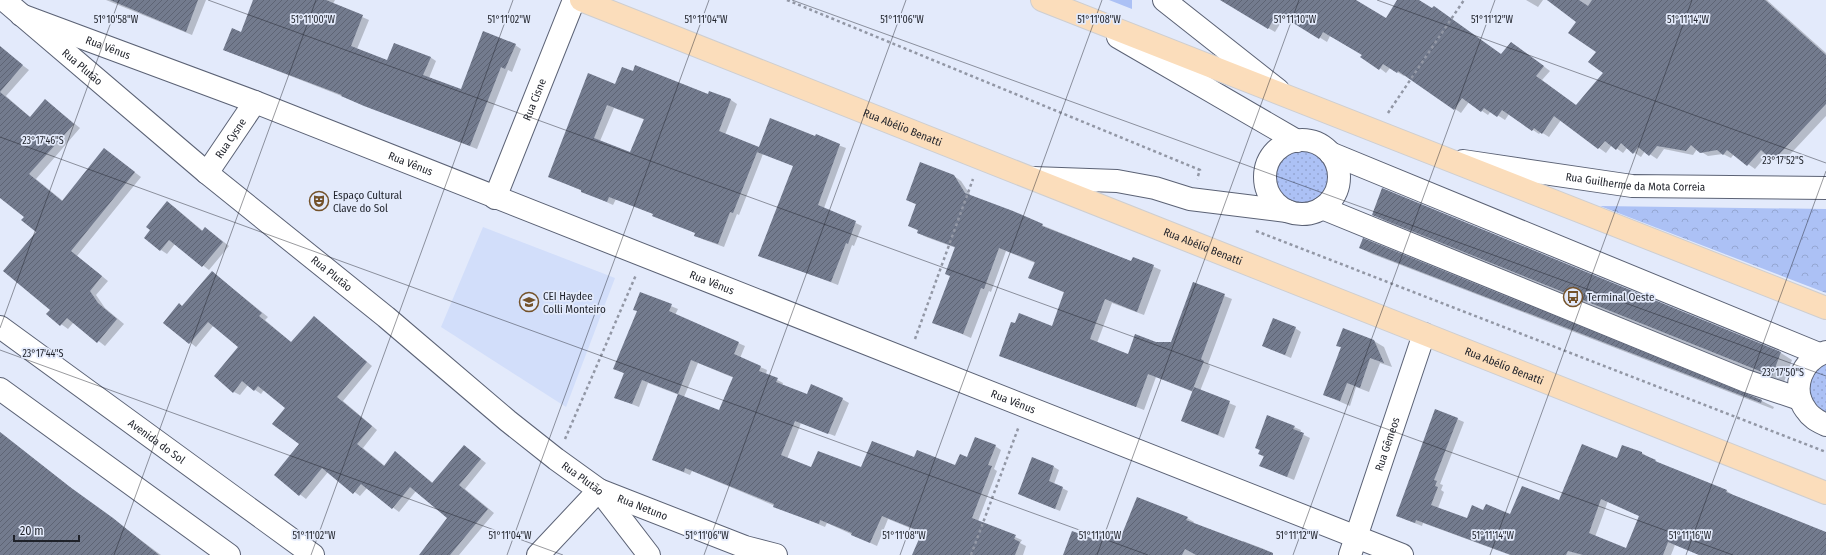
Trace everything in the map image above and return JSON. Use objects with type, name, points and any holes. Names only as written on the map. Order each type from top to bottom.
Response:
[{"type":"main road","name":"Rua Abélio Benatti","points":[[581,0],[981,157],[1030,178],[1826,493]]},
{"type":"main road","points":[[1042,0],[1826,308]]},
{"type":"street","name":"Rua Plutão","points":[[4,0],[207,173],[380,312],[508,422],[599,490],[649,555]]},
{"type":"street","name":"Rua Cisne","points":[[495,198],[574,0]]},
{"type":"street","points":[[1164,0],[1284,95]]},
{"type":"street","name":"Rua Vênus","points":[[21,15],[254,102],[1026,408],[1353,546],[1402,555]]},
{"type":"street","points":[[1089,19],[1297,140]]},
{"type":"street","name":"Rua Cysne","points":[[207,173],[254,102]]},
{"type":"street","points":[[1030,178],[1117,181],[1155,188],[1190,199],[1287,211],[1298,214],[1310,213],[1322,208],[1332,200],[1338,189],[1339,176],[1337,163],[1330,153],[1320,145],[1309,141],[1297,140],[1286,144],[1276,151],[1269,160],[1266,172],[1266,183],[1270,194],[1277,204],[1287,211]]},
{"type":"street","points":[[1330,153],[1823,353]]},
{"type":"street","name":"Rua Guilherme da Mota Correia","points":[[1447,158],[1632,186],[1826,188]]},
{"type":"street","points":[[1322,208],[1738,378],[1800,399]]},
{"type":"street","name":"Avenida do Sol","points":[[0,327],[313,555]]},
{"type":"street","name":"Rua Gêmeos","points":[[1353,546],[1424,334]]},
{"type":"street","points":[[1823,353],[1809,362],[1802,373],[1798,385],[1800,399],[1806,410],[1814,420],[1826,425]]},
{"type":"street","points":[[0,389],[228,555]]},
{"type":"street","points":[[538,555],[599,490]]},
{"type":"street","name":"Rua Netuno","points":[[599,490],[740,551],[776,555]]},
{"type":"path","points":[[787,0],[1200,170],[1190,199]]},
{"type":"path","points":[[1376,131],[1464,0]]},
{"type":"path","points":[[907,361],[981,157]]},
{"type":"path","points":[[1254,230],[1826,452]]},
{"type":"path","points":[[556,459],[644,257]]},
{"type":"path","points":[[971,555],[1026,408]]},
{"type":"shaded area","name":"CEI Haydee Colli Monteiro","points":[[483,227],[615,278],[566,407],[441,327]]},
{"type":"green space","points":[[1109,0],[1132,0],[1132,9]]},
{"type":"green space","points":[[1302,150],[1313,152],[1322,158],[1328,167],[1330,178],[1328,189],[1322,198],[1313,204],[1302,206],[1291,204],[1282,198],[1276,189],[1274,178],[1276,167],[1282,158],[1291,152]]},
{"type":"green space","points":[[1600,206],[1826,209],[1826,293]]},
{"type":"green space","points":[[1826,363],[1826,412],[1822,411],[1809,397],[1808,384],[1812,372]]},
{"type":"building","points":[[110,0],[198,0],[186,32]]},
{"type":"building","points":[[253,0],[326,0],[363,15],[351,46],[387,60],[394,43],[431,57],[423,75],[461,89],[483,31],[516,44],[505,69],[501,67],[470,146],[223,50],[232,28],[241,32]]},
{"type":"building","points":[[1220,0],[1356,0],[1386,18],[1397,0],[1419,0],[1432,8],[1434,6],[1501,54],[1511,42],[1544,66],[1536,76],[1576,105],[1603,73],[1588,62],[1596,52],[1568,33],[1576,22],[1547,0],[1579,0],[1588,6],[1592,0],[1765,0],[1826,55],[1826,104],[1773,161],[1761,150],[1747,166],[1727,150],[1723,155],[1717,150],[1700,153],[1691,145],[1686,151],[1657,146],[1649,156],[1638,147],[1633,154],[1621,143],[1616,150],[1605,141],[1598,149],[1554,116],[1542,134],[1534,128],[1532,131],[1502,110],[1497,117],[1484,108],[1481,112],[1462,98],[1454,110],[1398,71],[1397,73],[1383,64],[1379,70],[1360,57],[1362,55],[1323,32],[1319,39],[1277,13],[1268,29]]},
{"type":"building","points":[[0,46],[23,65],[0,92]]},
{"type":"building","points":[[635,65],[708,94],[709,91],[731,99],[719,131],[759,147],[733,213],[730,212],[718,244],[694,236],[695,233],[652,216],[653,214],[609,197],[607,202],[548,177],[588,73],[615,84],[622,67],[633,71]],"holes":[[[607,105],[644,119],[630,152],[594,138]]]},
{"type":"building","points":[[0,92],[30,117],[45,99],[74,124],[29,174],[62,201],[104,148],[135,172],[71,251],[102,276],[90,291],[98,303],[117,319],[97,343],[67,318],[60,326],[46,314],[50,310],[3,271],[36,232],[21,220],[24,217],[0,198]]},
{"type":"building","points":[[770,118],[815,136],[816,134],[840,144],[818,205],[856,221],[848,244],[846,243],[831,282],[758,256],[793,166],[757,152]]},
{"type":"building","points":[[920,162],[954,175],[965,193],[1013,211],[1043,224],[1042,226],[1131,261],[1133,257],[1154,265],[1137,312],[1105,299],[1090,339],[1128,354],[1135,334],[1156,342],[1171,342],[1193,282],[1225,294],[1201,359],[1204,361],[1192,391],[1148,374],[1136,407],[999,356],[1011,322],[1015,323],[1019,313],[1052,326],[1064,292],[1028,278],[1035,262],[999,248],[984,289],[981,288],[963,334],[932,323],[950,276],[945,274],[955,247],[917,233],[918,230],[908,226],[916,204],[906,200]]},
{"type":"building","points":[[1382,188],[1781,352],[1772,376],[1372,215]]},
{"type":"building","points":[[167,201],[202,231],[205,227],[223,242],[202,267],[169,240],[160,251],[144,238],[150,230],[146,227]]},
{"type":"building","points":[[1363,238],[1762,400],[1761,403],[1359,248]]},
{"type":"building","points":[[212,271],[262,313],[259,316],[291,342],[314,316],[367,362],[337,397],[372,426],[357,444],[384,466],[395,451],[432,483],[464,445],[481,459],[459,485],[488,509],[450,555],[419,555],[447,518],[410,487],[392,509],[361,484],[353,494],[322,468],[299,496],[274,475],[299,444],[272,424],[285,408],[258,386],[254,391],[242,381],[233,393],[214,376],[238,347],[208,322],[189,344],[163,323],[179,303],[182,306]]},
{"type":"building","points":[[640,292],[672,304],[669,311],[739,342],[734,354],[761,366],[759,371],[778,378],[776,382],[807,394],[811,384],[843,398],[828,434],[795,421],[781,455],[811,467],[818,451],[861,467],[872,441],[914,457],[917,450],[955,465],[960,454],[967,457],[975,437],[996,445],[988,465],[992,466],[972,518],[1016,535],[1014,539],[1020,542],[1015,555],[912,555],[922,532],[882,516],[870,543],[851,535],[852,533],[820,520],[819,524],[773,507],[774,504],[685,468],[684,472],[652,460],[678,394],[642,380],[632,404],[614,398],[624,373],[613,369],[637,311],[633,310]],"holes":[[[691,360],[733,377],[719,410],[678,394]]]},
{"type":"building","points":[[1273,318],[1296,327],[1285,355],[1262,346]]},
{"type":"building","points":[[1343,328],[1374,340],[1384,363],[1370,358],[1360,388],[1347,383],[1340,401],[1323,395],[1341,347],[1336,346]]},
{"type":"building","points":[[1194,387],[1230,401],[1218,435],[1181,421]]},
{"type":"building","points":[[1435,409],[1458,418],[1434,480],[1437,481],[1435,486],[1438,487],[1431,505],[1467,518],[1472,505],[1483,510],[1486,504],[1510,514],[1522,486],[1559,500],[1582,444],[1617,458],[1622,445],[1642,452],[1642,454],[1656,460],[1655,461],[1727,490],[1726,492],[1826,532],[1826,555],[1699,555],[1668,542],[1663,555],[1583,555],[1568,551],[1566,555],[1511,555],[1416,520],[1415,523],[1396,516]],"holes":[[[1601,499],[1639,516],[1626,548],[1589,533]]]},
{"type":"building","points":[[1267,415],[1295,426],[1293,429],[1304,433],[1287,477],[1259,466],[1264,456],[1258,454],[1260,450],[1255,448]]},
{"type":"building","points":[[0,432],[70,487],[113,518],[159,555],[0,555]]},
{"type":"building","points":[[1032,457],[1054,466],[1049,481],[1063,487],[1055,509],[1018,494]]},
{"type":"building","points":[[1137,497],[1188,517],[1186,520],[1273,553],[1273,555],[1196,555],[1185,549],[1182,555],[1063,555],[1072,531],[1096,540],[1100,531],[1120,539]]},
{"type":"place","name":"Espaço Cultural Clave do Sol","points":[[319,201]]},
{"type":"place","name":"Terminal Oeste","points":[[1573,297]]},
{"type":"place","name":"CEI Haydee Colli Monteiro","points":[[529,302]]}]
